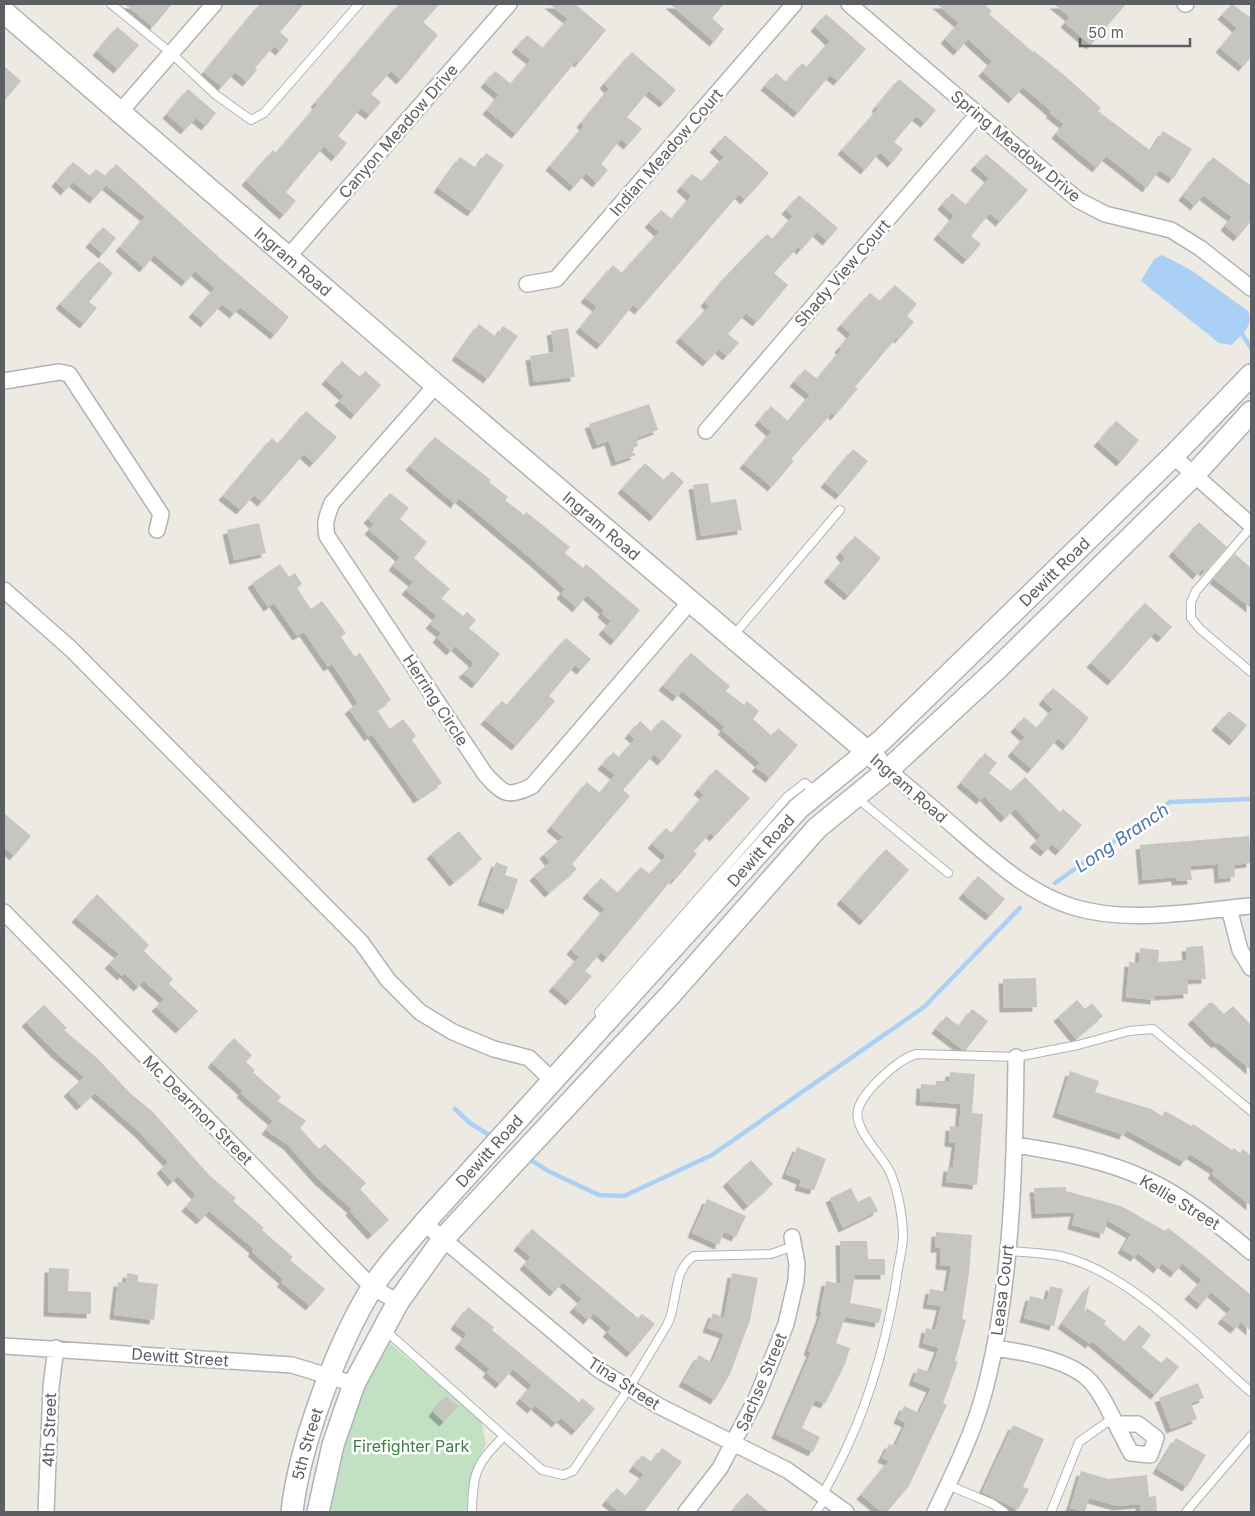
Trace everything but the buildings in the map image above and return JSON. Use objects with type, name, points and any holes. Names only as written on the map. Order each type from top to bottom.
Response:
[{"type":"main road","name":"Ingram Road","points":[[4,12],[436,385],[888,770]]},
{"type":"main road","name":"Dewitt Road","points":[[330,1377],[352,1326],[372,1287],[424,1223],[799,808],[882,740],[1173,456],[1251,375]]},
{"type":"main road","name":"Dewitt Road","points":[[354,1384],[398,1302],[443,1240],[507,1169],[624,1046],[785,862],[817,828],[888,770],[998,669],[1193,476],[1251,412]]},
{"type":"main road","points":[[817,793],[836,812]]},
{"type":"main road","points":[[602,1024],[624,1046]]},
{"type":"main road","points":[[552,1080],[573,1100]]},
{"type":"main road","name":"5th Street","points":[[292,1512],[306,1445],[330,1377]]},
{"type":"main road","name":"5th Street","points":[[318,1512],[333,1446],[354,1384]]},
{"type":"street","points":[[120,112],[214,4]]},
{"type":"street","name":"Canyon Meadow Drive","points":[[288,257],[509,4]]},
{"type":"street","name":"Indian Meadow Court","points":[[527,284],[556,278],[794,4]]},
{"type":"street","name":"Spring Meadow Drive","points":[[849,4],[1078,200],[1105,214],[1171,230],[1200,248],[1251,288]]},
{"type":"street","name":"Shady View Court","points":[[706,431],[978,114]]},
{"type":"street","points":[[4,381],[59,372],[69,374],[161,514],[157,530]]},
{"type":"street","name":"Herring Circle","points":[[436,385],[332,503],[324,522],[327,536],[484,774],[502,793],[515,794],[532,786],[690,602]]},
{"type":"street","points":[[1173,456],[1193,476],[1251,526]]},
{"type":"street","points":[[4,590],[72,649],[360,942],[388,980],[420,1012],[452,1032],[494,1049],[529,1058],[552,1080]]},
{"type":"street","name":"Ingram Road","points":[[888,770],[1014,877],[1044,896],[1074,907],[1103,913],[1149,915],[1251,906]]},
{"type":"street","points":[[1229,908],[1240,950],[1251,968]]},
{"type":"street","name":"Mc Dearmon Street","points":[[4,912],[372,1287],[398,1302]]},
{"type":"street","name":"Leasa Court","points":[[935,1512],[948,1485],[984,1395],[995,1348],[1007,1250],[1015,1146],[1016,1057]]},
{"type":"street","name":"Kellie Street","points":[[1015,1146],[1067,1153],[1149,1180],[1220,1225],[1251,1252]]},
{"type":"street","name":"Tina Street","points":[[424,1223],[599,1370],[659,1406],[787,1470],[846,1512]]},
{"type":"street","name":"Sachse Street","points":[[686,1512],[720,1468],[734,1442],[757,1396],[786,1324],[796,1281],[797,1264],[793,1242]]},
{"type":"street","name":"Dewitt Street","points":[[4,1346],[292,1365],[354,1384]]},
{"type":"street","name":"4th Street","points":[[46,1512],[50,1387],[56,1348]]},
{"type":"street","points":[[995,1348],[1030,1353],[1063,1365],[1086,1378],[1100,1395],[1115,1421]]},
{"type":"lane","points":[[111,4],[171,53],[216,95],[251,120],[264,113],[359,4]]},
{"type":"lane","points":[[732,638],[840,510]]},
{"type":"lane","points":[[1251,526],[1196,591],[1191,610],[1191,618],[1200,629],[1251,672]]},
{"type":"lane","points":[[855,797],[948,873]]},
{"type":"lane","points":[[816,1512],[848,1446],[866,1398],[887,1330],[903,1236],[899,1201],[891,1173],[878,1151],[864,1134],[858,1120],[858,1110],[867,1095],[888,1072],[907,1056],[917,1054],[1016,1057],[1078,1045],[1129,1031],[1153,1029],[1251,1111]]},
{"type":"lane","points":[[384,1329],[542,1470],[563,1475],[573,1471],[629,1388],[673,1313],[681,1268],[687,1261],[694,1256],[771,1254],[793,1242]]},
{"type":"lane","points":[[1007,1250],[1060,1256],[1109,1276],[1152,1306],[1251,1392]]},
{"type":"lane","points":[[1050,1512],[1079,1442],[1115,1421]]},
{"type":"lane","points":[[472,1512],[473,1482],[478,1464],[504,1436]]},
{"type":"lane","points":[[1186,1512],[1251,1436]]},
{"type":"lane","points":[[948,1485],[992,1504],[1004,1512]]},
{"type":"green space","name":"Firefighter Park","points":[[386,1340],[481,1420],[486,1444],[470,1478],[468,1512],[328,1512],[336,1466],[358,1397]]},
{"type":"water","points":[[1162,255],[1191,270],[1248,311],[1248,325],[1232,345],[1219,343],[1141,281],[1154,259]]},
{"type":"waterway","points":[[1242,334],[1251,348]]},
{"type":"waterway","name":"Long Branch","points":[[1055,883],[1170,802],[1251,799]]},
{"type":"waterway","points":[[526,1157],[548,1171],[599,1195],[624,1196],[712,1155],[924,1007],[1020,908]]},
{"type":"waterway","points":[[455,1109],[470,1123],[494,1138]]}]
